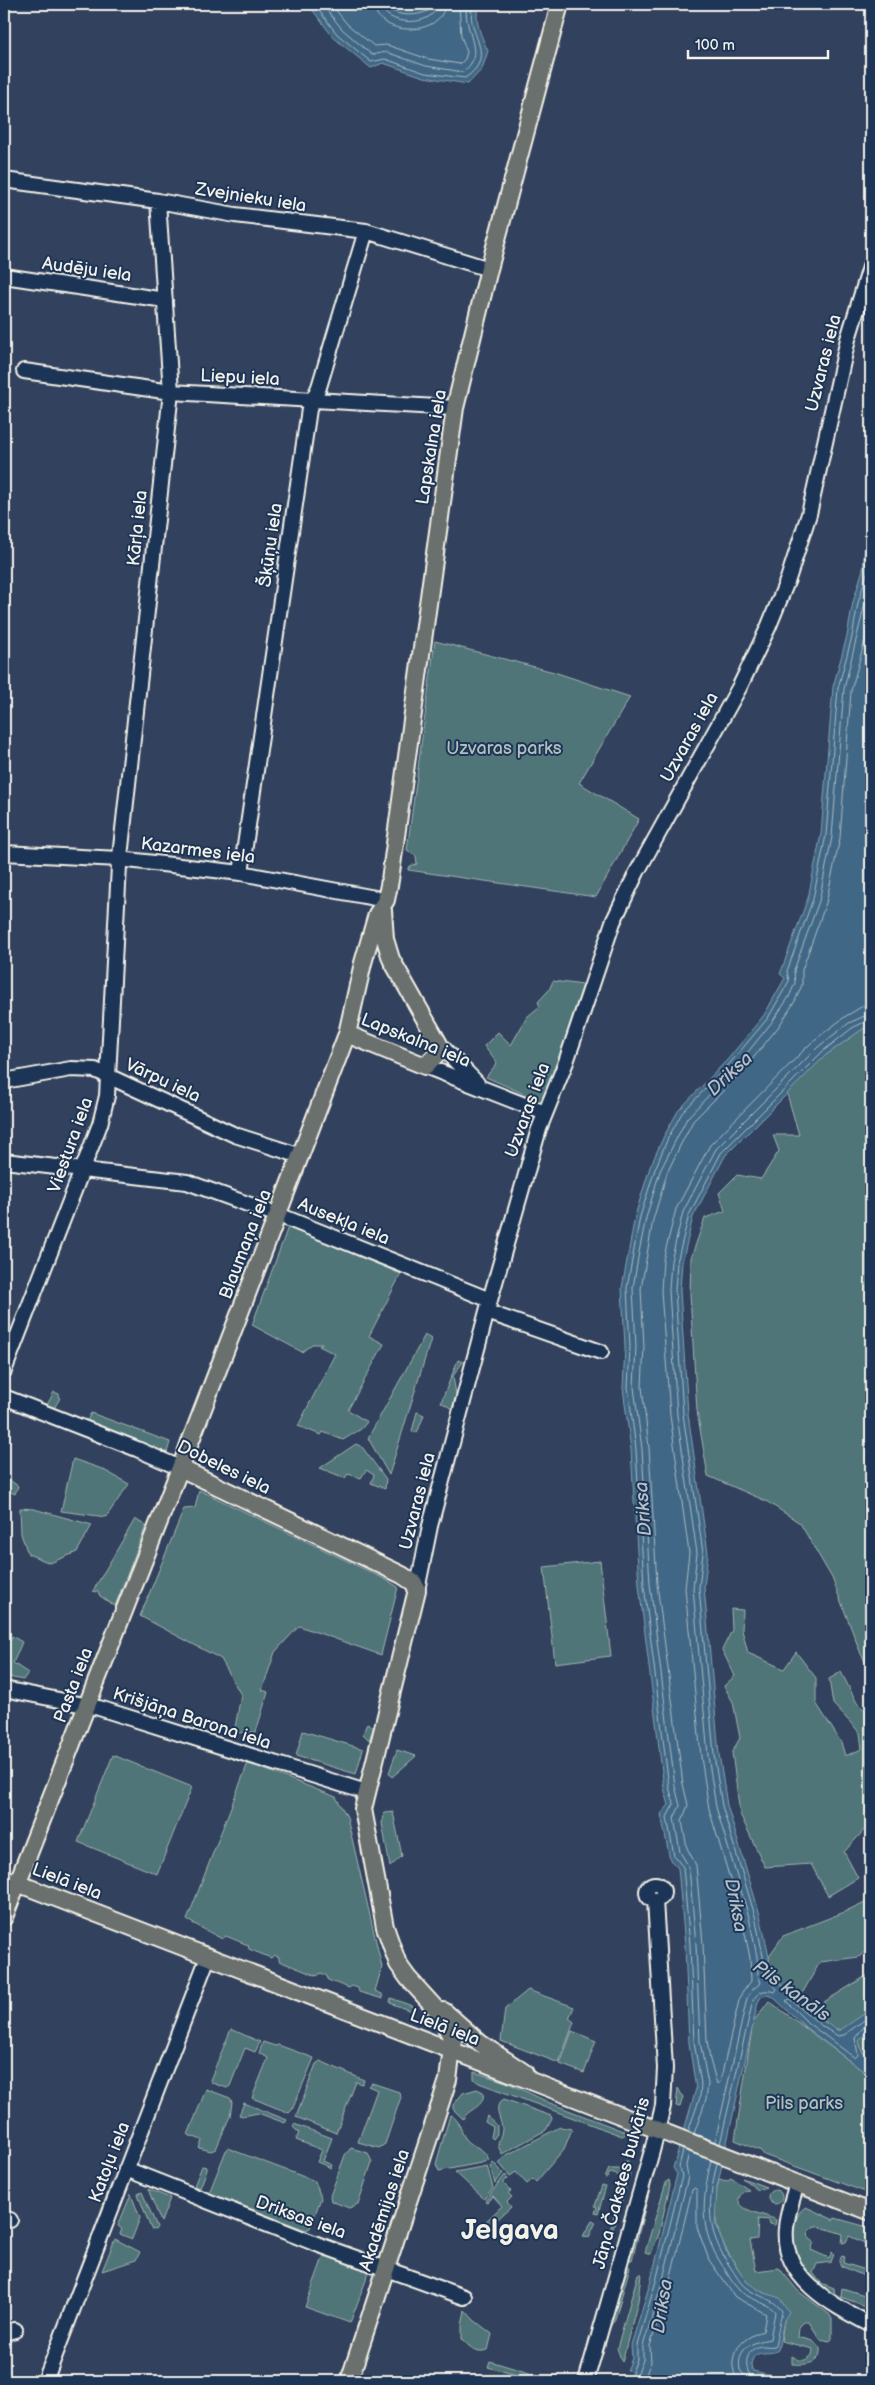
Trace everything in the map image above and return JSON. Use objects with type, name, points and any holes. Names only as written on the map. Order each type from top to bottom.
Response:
[{"type":"main road","name":"Lapskalna iela","points":[[439,1044],[391,959],[384,939],[384,902],[455,408],[488,269],[560,4]]},
{"type":"main road","name":"Lapskalna iela","points":[[384,902],[377,914],[372,930],[347,1034],[425,1066]]},
{"type":"main road","name":"Blaumaņa iela","points":[[180,1468],[347,1034]]},
{"type":"main road","points":[[425,1066],[437,1054],[439,1044]]},
{"type":"main road","name":"Dobeles iela","points":[[180,1468],[402,1575],[414,1583],[417,1590]]},
{"type":"main road","name":"Pasta iela","points":[[4,1917],[10,1881],[88,1705],[180,1468]]},
{"type":"main road","name":"Uzvaras iela","points":[[417,1590],[363,1810],[385,1927],[398,1964],[425,1996],[487,2048],[507,2059],[543,2086]]},
{"type":"main road","name":"Lielā iela","points":[[10,1881],[871,2212]]},
{"type":"main road","name":"Uzvaras iela","points":[[425,1996],[450,2030],[454,2052]]},
{"type":"main road","name":"Akadēmijas iela","points":[[349,2381],[448,2080],[454,2052]]},
{"type":"street","name":"Zvejnieku iela","points":[[4,180],[158,201],[235,215],[366,230],[488,269]]},
{"type":"street","name":"Kārļa iela","points":[[119,860],[171,392],[158,201]]},
{"type":"street","name":"Šķūņu iela","points":[[241,873],[309,409],[314,400],[366,230]]},
{"type":"street","name":"Uzvaras iela","points":[[417,1590],[430,1526],[489,1306],[545,1113],[566,1062],[613,922],[624,896],[740,686],[768,628],[788,579],[808,514],[848,339],[871,264]]},
{"type":"street","name":"Audēju iela","points":[[4,276],[165,300]]},
{"type":"street","name":"Liepu iela","points":[[24,371],[171,392],[455,408]]},
{"type":"street","name":"Kazarmes iela","points":[[4,853],[119,860],[241,873],[384,902]]},
{"type":"street","name":"Viestura iela","points":[[4,1371],[105,1106],[119,860]]},
{"type":"street","name":"Lapskalna iela","points":[[439,1044],[483,1089]]},
{"type":"street","name":"Lapskalna iela","points":[[425,1066],[545,1113]]},
{"type":"street","name":"Vārpu iela","points":[[4,1081],[71,1069],[95,1070],[235,1134],[301,1156]]},
{"type":"street","name":"Ausekļa iela","points":[[4,1161],[187,1182],[278,1215],[489,1306]]},
{"type":"street","points":[[489,1306],[602,1352]]},
{"type":"street","name":"Dobeles iela","points":[[4,1397],[137,1449],[180,1468]]},
{"type":"street","name":"Krišjāņa Barona iela","points":[[4,1689],[88,1705],[366,1792]]},
{"type":"street","name":"Jāņa Čakstes bulvāris","points":[[586,2381],[658,2130],[663,2106],[665,2068],[655,1900]]},
{"type":"street","name":"Katoļu iela","points":[[45,2381],[208,1957]]},
{"type":"street","name":"Driksas iela","points":[[126,2169],[314,2243],[386,2267],[464,2297]]},
{"type":"street","points":[[796,2183],[786,2228],[791,2261],[798,2274],[821,2296],[871,2325]]},
{"type":"green space","name":"Uzvaras parks","points":[[435,641],[554,672],[630,697],[579,783],[639,819],[596,897],[408,870],[410,866],[417,864],[416,856],[407,850]]},
{"type":"green space","points":[[553,981],[583,985],[545,1098],[540,1101],[486,1077],[497,1063],[484,1046],[498,1032],[511,1045],[527,1017],[540,1006],[538,1002],[549,990]]},
{"type":"green space","points":[[871,1023],[871,1672],[861,1654],[832,1578],[800,1523],[766,1501],[708,1476],[697,1411],[690,1294],[691,1258],[705,1218],[725,1211],[719,1193],[737,1175],[761,1179],[779,1151],[773,1135],[799,1135],[787,1094],[826,1055]]},
{"type":"green space","points":[[518,1131],[520,1136],[515,1158],[511,1157]]},
{"type":"green space","points":[[288,1227],[401,1274],[369,1336],[384,1344],[348,1410],[367,1422],[361,1429],[343,1440],[323,1432],[321,1435],[298,1426],[335,1354],[319,1346],[323,1344],[312,1344],[302,1352],[252,1325]]},
{"type":"green space","points":[[425,1335],[431,1339],[389,1475],[368,1438]]},
{"type":"green space","points":[[458,1360],[463,1362],[453,1376],[456,1394],[452,1409],[441,1402]]},
{"type":"green space","points":[[54,1392],[59,1394],[60,1398],[53,1410],[47,1405]]},
{"type":"green space","points":[[417,1412],[424,1415],[417,1433],[412,1431]]},
{"type":"green space","points":[[91,1413],[170,1442],[166,1456],[86,1423]]},
{"type":"green space","points":[[356,1444],[362,1447],[386,1479],[385,1489],[371,1483],[374,1475],[366,1470],[361,1478],[348,1474],[345,1478],[320,1468]]},
{"type":"green space","points":[[73,1459],[102,1469],[129,1484],[106,1517],[61,1511]]},
{"type":"green space","points":[[4,1476],[18,1486],[15,1494],[4,1489]]},
{"type":"green space","points":[[199,1490],[398,1587],[381,1655],[299,1626],[275,1652],[262,1690],[268,1692],[256,1732],[234,1733],[241,1695],[221,1659],[140,1616],[184,1509],[195,1508]]},
{"type":"green space","points":[[20,1508],[34,1509],[92,1525],[77,1552],[50,1563],[28,1554],[21,1534]]},
{"type":"green space","points":[[135,1519],[146,1526],[115,1606],[100,1596],[98,1592],[93,1591]]},
{"type":"green space","points":[[600,1561],[611,1656],[555,1663],[544,1567]]},
{"type":"green space","points":[[731,1609],[743,1610],[742,1630],[748,1653],[784,1669],[796,1652],[816,1678],[816,1703],[841,1742],[845,1756],[862,1749],[860,1733],[833,1704],[829,1679],[841,1672],[857,1703],[871,1716],[871,1829],[866,1828],[844,1852],[858,1878],[828,1896],[811,1864],[765,1867],[740,1814],[732,1752],[740,1738],[733,1702],[724,1686],[735,1676],[722,1650],[732,1630]]},
{"type":"green space","points":[[12,1636],[22,1642],[13,1663],[28,1673],[23,1680],[4,1676],[4,1650]]},
{"type":"green space","points":[[367,1723],[374,1727],[369,1740],[363,1734]]},
{"type":"green space","points":[[303,1731],[363,1749],[356,1774],[296,1756]]},
{"type":"green space","points":[[397,1750],[416,1756],[392,1777],[389,1773]]},
{"type":"green space","points":[[113,1755],[192,1787],[157,1874],[78,1842]]},
{"type":"green space","points":[[248,1763],[336,1797],[347,1817],[382,1967],[375,1991],[382,1994],[383,1999],[359,1992],[358,1988],[352,1986],[349,1988],[328,1980],[327,1976],[321,1973],[317,1976],[279,1961],[279,1957],[274,1955],[271,1958],[249,1949],[248,1945],[226,1936],[222,1939],[187,1920]]},
{"type":"green space","points":[[393,1812],[402,1856],[390,1867],[382,1823],[385,1813]]},
{"type":"green space","points":[[871,1899],[871,1946],[859,1957],[820,1962],[799,1999],[769,1974],[769,1956],[783,1936],[842,1913]]},
{"type":"green space","points":[[871,1973],[871,2009],[842,2030],[833,2028],[811,2010]]},
{"type":"green space","points":[[528,1990],[574,2007],[569,2018],[574,2022],[559,2063],[501,2041],[505,2009]]},
{"type":"green space","points":[[391,1998],[412,2006],[413,2010],[411,2011],[390,2003]]},
{"type":"green space","name":"Pils parks","points":[[769,2001],[871,2077],[871,2194],[764,2155],[761,2151],[735,2140],[753,2022]]},
{"type":"green space","points":[[871,2026],[871,2058],[862,2052],[859,2041]]},
{"type":"green space","points":[[231,2029],[260,2042],[255,2052],[245,2048],[230,2086],[227,2088],[212,2083],[210,2080]]},
{"type":"green space","points":[[572,2031],[596,2041],[584,2073],[560,2064]]},
{"type":"green space","points":[[263,2042],[275,2046],[278,2045],[314,2058],[289,2113],[252,2098],[268,2058],[259,2053]]},
{"type":"green space","points":[[320,2061],[364,2080],[362,2084],[356,2082],[336,2133],[296,2117],[316,2064]]},
{"type":"green space","points":[[474,2072],[506,2082],[550,2103],[628,2133],[622,2136],[479,2083],[474,2079]]},
{"type":"green space","points":[[372,2083],[399,2092],[401,2097],[385,2144],[379,2148],[358,2142],[377,2090],[368,2086]]},
{"type":"green space","points":[[678,2088],[683,2097],[680,2107],[676,2106]]},
{"type":"green space","points":[[206,2089],[230,2098],[232,2102],[230,2116],[216,2149],[211,2151],[199,2148],[202,2140],[188,2135]]},
{"type":"green space","points":[[477,2089],[483,2092],[482,2101],[463,2119],[453,2109],[453,2105],[463,2093]]},
{"type":"green space","points":[[504,2099],[551,2116],[552,2119],[546,2130],[502,2154],[498,2146],[502,2126],[498,2106]]},
{"type":"green space","points":[[244,2103],[287,2120],[285,2123],[258,2113],[239,2115]]},
{"type":"green space","points":[[450,2115],[458,2122],[465,2138],[485,2152],[489,2160],[439,2171],[436,2164]]},
{"type":"green space","points":[[487,2116],[497,2125],[497,2134],[493,2139],[491,2137],[493,2127],[485,2122]]},
{"type":"green space","points":[[294,2124],[332,2138],[323,2161],[332,2165],[331,2168],[317,2162],[322,2150],[296,2140],[299,2133],[293,2127]]},
{"type":"green space","points":[[560,2127],[572,2129],[564,2149],[536,2182],[533,2179],[527,2184],[516,2172],[510,2176],[499,2163],[505,2156]]},
{"type":"green space","points":[[227,2148],[315,2181],[321,2198],[310,2228],[306,2230],[209,2193]]},
{"type":"green space","points":[[351,2148],[368,2153],[372,2162],[358,2204],[349,2208],[331,2201],[330,2196],[345,2155]]},
{"type":"green space","points":[[625,2161],[628,2161],[629,2178],[610,2173],[605,2178],[609,2169],[621,2169]]},
{"type":"green space","points":[[493,2162],[503,2173],[495,2184],[490,2166]]},
{"type":"green space","points":[[202,2166],[207,2167],[207,2170],[200,2188],[194,2186]]},
{"type":"green space","points":[[487,2166],[493,2188],[484,2199],[455,2172]]},
{"type":"green space","points":[[505,2175],[508,2178],[503,2183],[511,2191],[508,2193],[512,2197],[507,2202],[511,2207],[487,2229],[483,2224],[502,2206],[493,2196],[487,2202],[485,2201]]},
{"type":"green space","points":[[731,2178],[749,2190],[744,2191],[739,2197],[739,2203],[743,2207],[776,2220],[775,2225],[769,2224],[768,2220],[758,2219],[757,2239],[750,2240],[756,2271],[779,2268],[798,2291],[829,2314],[832,2319],[832,2339],[830,2341],[820,2339],[809,2322],[804,2322],[799,2327],[798,2337],[813,2341],[820,2347],[818,2357],[812,2363],[792,2364],[792,2356],[805,2360],[812,2355],[813,2349],[781,2341],[784,2320],[780,2299],[760,2291],[747,2282],[723,2244],[715,2214],[715,2203],[719,2179],[726,2181]]},
{"type":"green space","points":[[742,2178],[766,2187],[758,2190]]},
{"type":"green space","points":[[624,2179],[627,2183],[610,2239],[608,2238]]},
{"type":"green space","points":[[669,2180],[670,2185],[659,2234],[651,2254],[645,2252],[666,2182]]},
{"type":"green space","points":[[111,2184],[114,2185],[53,2343],[51,2343]]},
{"type":"green space","points":[[602,2185],[606,2186],[598,2214],[595,2213],[597,2207],[595,2206]]},
{"type":"green space","points":[[148,2189],[170,2198],[161,2222]]},
{"type":"green space","points":[[650,2189],[632,2260],[627,2260],[641,2209]]},
{"type":"green space","points":[[775,2190],[780,2192],[782,2197],[780,2202],[775,2204],[770,2202],[768,2197],[770,2192]]},
{"type":"green space","points":[[142,2192],[157,2227],[155,2230],[151,2229],[138,2194]]},
{"type":"green space","points":[[131,2194],[140,2218],[132,2239],[120,2234],[122,2229],[118,2226]]},
{"type":"green space","points":[[806,2207],[834,2220],[835,2218],[871,2228],[871,2246],[849,2236],[846,2242],[842,2243],[843,2234],[818,2226],[808,2231],[809,2238],[814,2242],[811,2250],[829,2258],[832,2252],[834,2254],[831,2262],[817,2264],[813,2273],[821,2283],[834,2288],[835,2297],[809,2276],[796,2258],[792,2237],[794,2225],[800,2212]]},
{"type":"green space","points":[[592,2221],[596,2222],[589,2237],[583,2236]]},
{"type":"green space","points":[[115,2239],[140,2252],[136,2260],[102,2271]]},
{"type":"green space","points":[[324,2255],[369,2272],[350,2323],[305,2307]]},
{"type":"green space","points":[[842,2256],[845,2257],[843,2263],[866,2270],[868,2265],[871,2264],[871,2279],[841,2266],[839,2261]]},
{"type":"green space","points":[[625,2265],[630,2267],[615,2319],[607,2332],[624,2278],[622,2275]]},
{"type":"green space","points":[[638,2274],[641,2274],[638,2301],[622,2362],[617,2348]]},
{"type":"green space","points":[[842,2288],[871,2297],[871,2312],[860,2304],[841,2297]]},
{"type":"green space","points":[[465,2310],[492,2334],[488,2350],[480,2351],[474,2349],[462,2339]]},
{"type":"green space","points":[[490,2361],[539,2376],[537,2381],[488,2367]]},
{"type":"water","points":[[308,4],[389,4],[414,10],[427,4],[480,4],[477,21],[488,51],[482,69],[468,84],[424,77],[383,63],[371,68],[333,37]]},
{"type":"water","name":"Driksa","points":[[871,506],[871,1023],[826,1055],[725,1156],[693,1217],[682,1263],[680,1290],[688,1414],[708,1553],[704,1587],[719,1754],[727,1805],[760,1915],[769,1956],[769,1974],[826,2023],[839,2031],[871,2009],[871,2026],[859,2041],[862,2052],[871,2058],[871,2077],[805,2027],[773,1997],[767,1995],[761,1997],[758,2002],[717,2187],[715,2224],[726,2251],[747,2282],[762,2292],[780,2298],[789,2312],[784,2320],[778,2350],[755,2356],[751,2366],[753,2371],[799,2381],[623,2381],[632,2358],[631,2345],[651,2280],[677,2174],[673,2168],[696,2089],[689,2043],[685,1946],[678,1868],[670,1860],[661,1814],[669,1805],[664,1788],[639,1585],[631,1450],[623,1388],[625,1347],[622,1288],[635,1216],[650,1167],[664,1136],[678,1111],[728,1059],[764,1015],[785,978],[780,974],[808,898],[821,834],[833,687],[847,636],[853,602],[863,569],[867,518]]},
{"type":"pier","points":[[625,2369],[644,2381],[634,2381],[623,2374]]},
{"type":"district","name":"Jelgava","points":[[510,2229]]},
{"type":"water label","name":"Pils kanāls","points":[[792,1990]]}]
